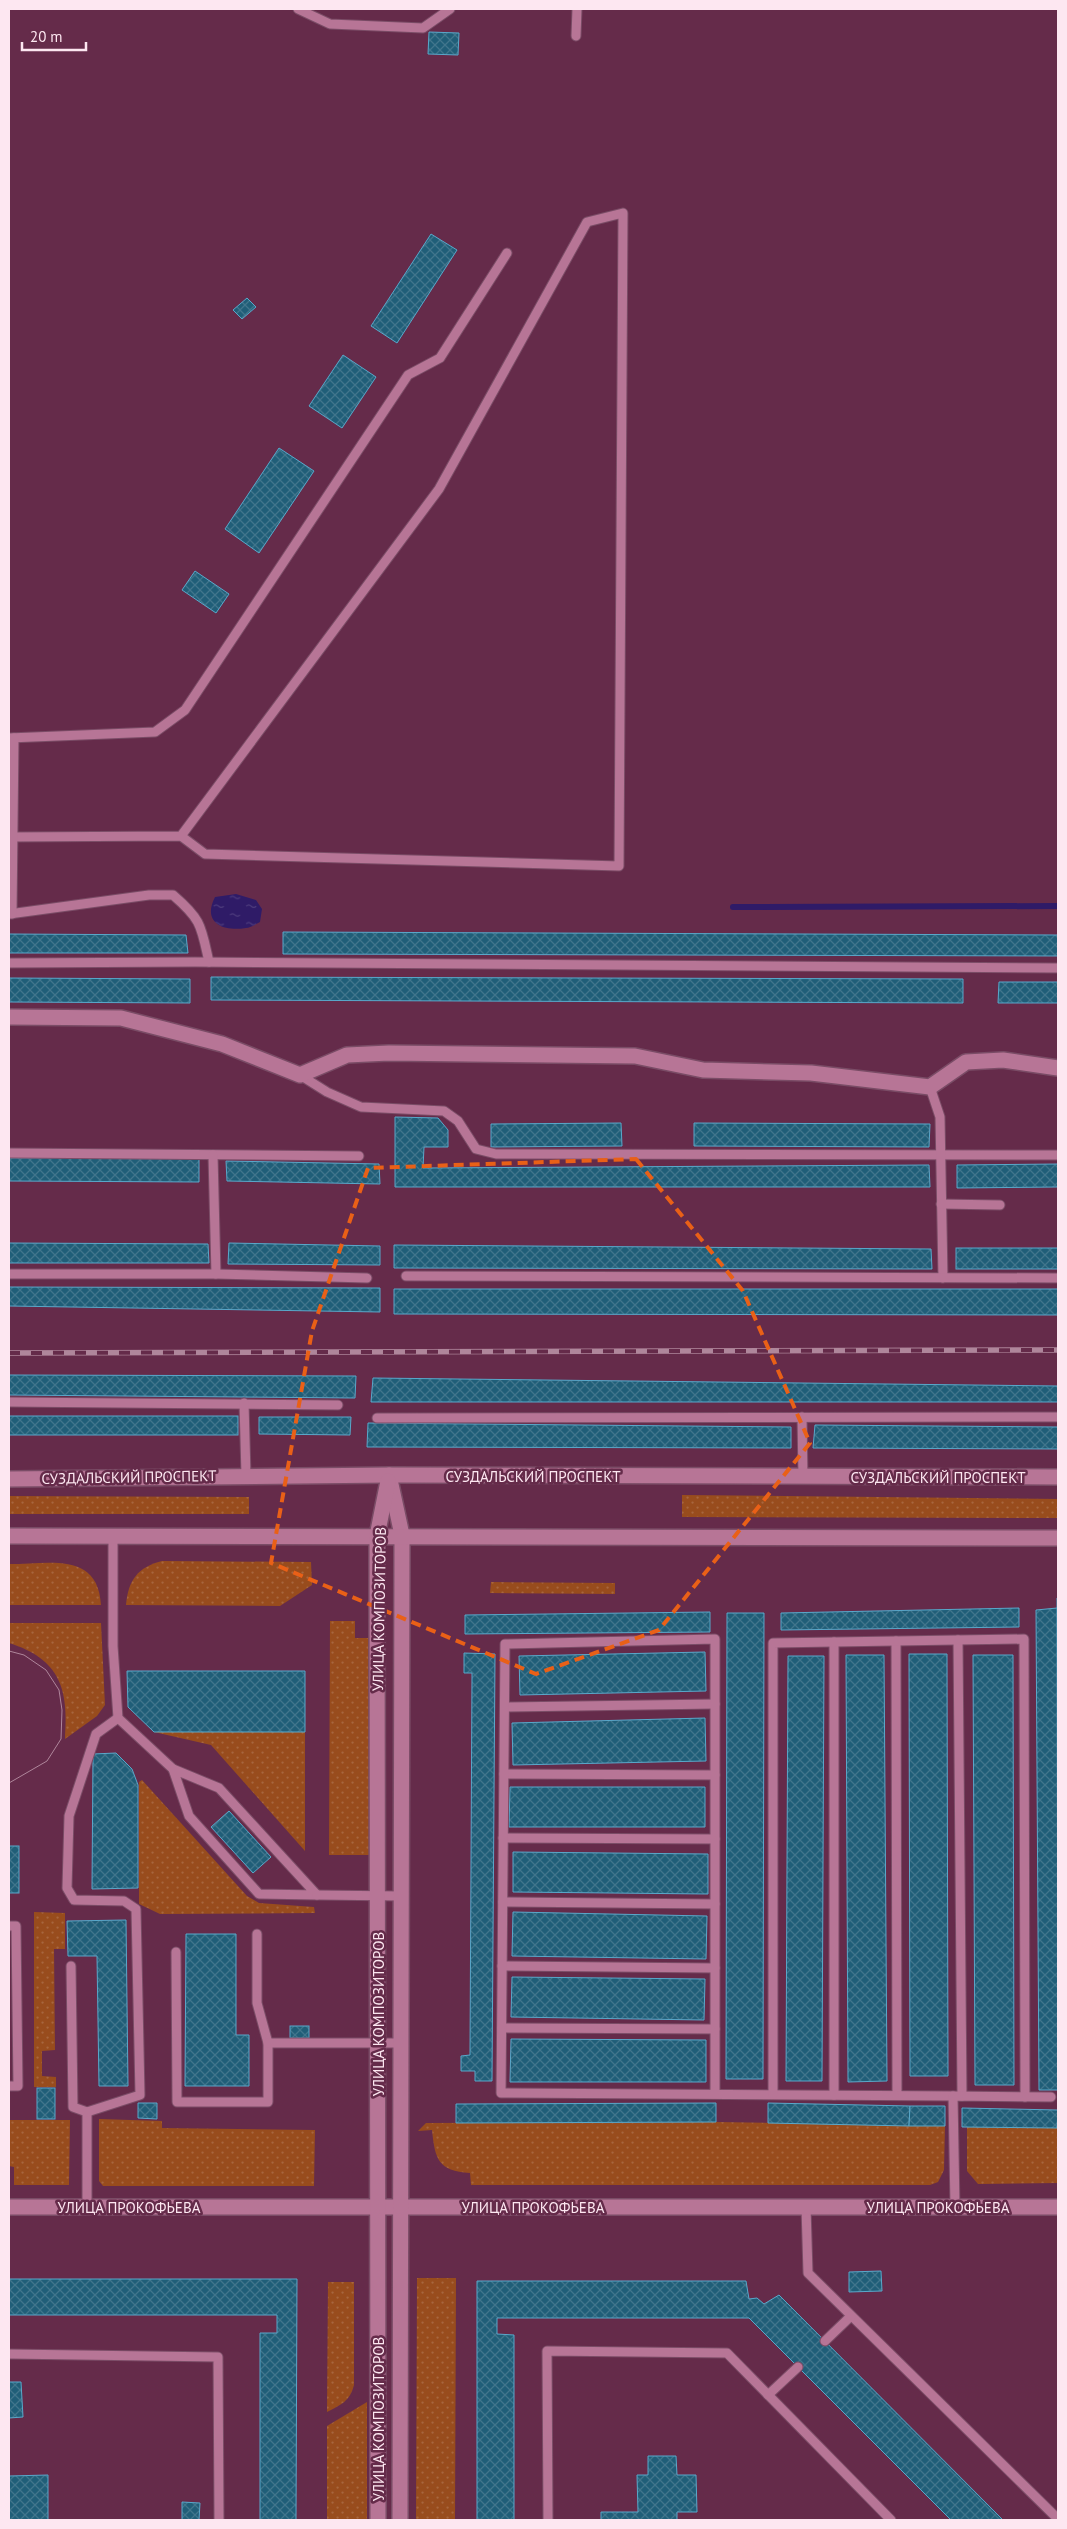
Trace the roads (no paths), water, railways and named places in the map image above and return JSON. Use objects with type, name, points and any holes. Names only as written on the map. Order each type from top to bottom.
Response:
[{"type":"street","points":[[9,1017],[121,1018],[222,1044],[300,1075],[347,1055],[389,1053],[635,1056],[703,1070],[811,1074],[930,1087],[966,1062],[1003,1060],[1058,1068]]},
{"type":"street","name":"СУЗДАЛЬСКИЙ ПРОСПЕКТ","points":[[9,1479],[389,1475],[1058,1477]]},
{"type":"street","name":"УЛИЦА КОМПОЗИТОРОВ","points":[[389,1475],[402,1536],[400,2520]]},
{"type":"street","name":"УЛИЦА КОМПОЗИТОРОВ","points":[[378,2520],[377,1536],[389,1475]]},
{"type":"street","points":[[9,1536],[1058,1538]]},
{"type":"street","name":"УЛИЦА ПРОКОФЬЕВА","points":[[9,2206],[1058,2207]]},
{"type":"lane","points":[[298,9],[330,24],[423,28],[450,9]]},
{"type":"lane","points":[[576,9],[576,36]]},
{"type":"lane","points":[[11,837],[181,836],[205,854],[619,866],[623,213],[588,222],[439,489],[181,836]]},
{"type":"lane","points":[[209,962],[197,920],[193,913],[173,895],[149,895],[10,914],[12,738],[154,732],[185,710],[408,375],[440,358],[507,253]]},
{"type":"lane","points":[[9,963],[209,962],[1058,968]]},
{"type":"lane","points":[[300,1075],[327,1092],[361,1107],[444,1111],[458,1121],[476,1149],[496,1154],[1058,1156]]},
{"type":"lane","points":[[930,1087],[940,1117],[943,1278]]},
{"type":"lane","points":[[9,1153],[359,1156]]},
{"type":"lane","points":[[213,1155],[216,1274]]},
{"type":"lane","points":[[941,1204],[1000,1205]]},
{"type":"lane","points":[[9,1274],[216,1274],[367,1278]]},
{"type":"lane","points":[[406,1276],[1058,1278]]},
{"type":"lane","points":[[9,1402],[338,1405]]},
{"type":"lane","points":[[244,1403],[246,1476]]},
{"type":"lane","points":[[802,1416],[803,1477]]},
{"type":"lane","points":[[377,1418],[1058,1417]]},
{"type":"lane","points":[[113,1536],[113,1646],[118,1718],[173,1769],[219,1788],[318,1895]]},
{"type":"lane","points":[[715,2094],[716,1640],[505,1644],[501,2093],[1051,2097]]},
{"type":"lane","points":[[955,2207],[958,1640]]},
{"type":"lane","points":[[773,2094],[773,1643],[1024,1640],[1025,2096]]},
{"type":"lane","points":[[896,1641],[897,2095]]},
{"type":"lane","points":[[834,1642],[834,2095]]},
{"type":"lane","points":[[505,1707],[715,1704]]},
{"type":"lane","points":[[71,1966],[73,2107],[87,2112],[140,2095],[136,1909],[124,1901],[74,1900],[68,1888],[69,1816],[96,1734],[118,1718]]},
{"type":"lane","points":[[173,1769],[189,1816],[259,1894],[401,1896]]},
{"type":"lane","points":[[504,1774],[715,1775]]},
{"type":"lane","points":[[504,1838],[715,1839]]},
{"type":"lane","points":[[503,1902],[715,1904]]},
{"type":"lane","points":[[9,1926],[16,1926],[18,2086],[9,2086]]},
{"type":"lane","points":[[176,1952],[177,2102],[268,2102],[268,2043],[257,2003],[257,1934]]},
{"type":"lane","points":[[502,1966],[715,1968]]},
{"type":"lane","points":[[502,2028],[715,2029]]},
{"type":"lane","points":[[268,2043],[401,2044]]},
{"type":"lane","points":[[87,2112],[87,2207]]},
{"type":"lane","points":[[806,2207],[808,2273],[1058,2519]]},
{"type":"lane","points":[[824,2341],[851,2316]]},
{"type":"lane","points":[[548,2520],[547,2351],[727,2354],[890,2520]]},
{"type":"lane","points":[[9,2354],[218,2357],[219,2520]]},
{"type":"lane","points":[[768,2395],[798,2367]]},
{"type":"water","points":[[236,894],[256,900],[262,909],[260,922],[249,927],[237,929],[222,927],[213,919],[211,913],[215,897]]},
{"type":"waterway","points":[[733,907],[1058,906]]},
{"type":"tram line","points":[[9,1651],[24,1655],[46,1670],[59,1690],[62,1710],[61,1739],[47,1761],[9,1783]]},
{"type":"railway","points":[[9,1353],[1058,1350]]}]
